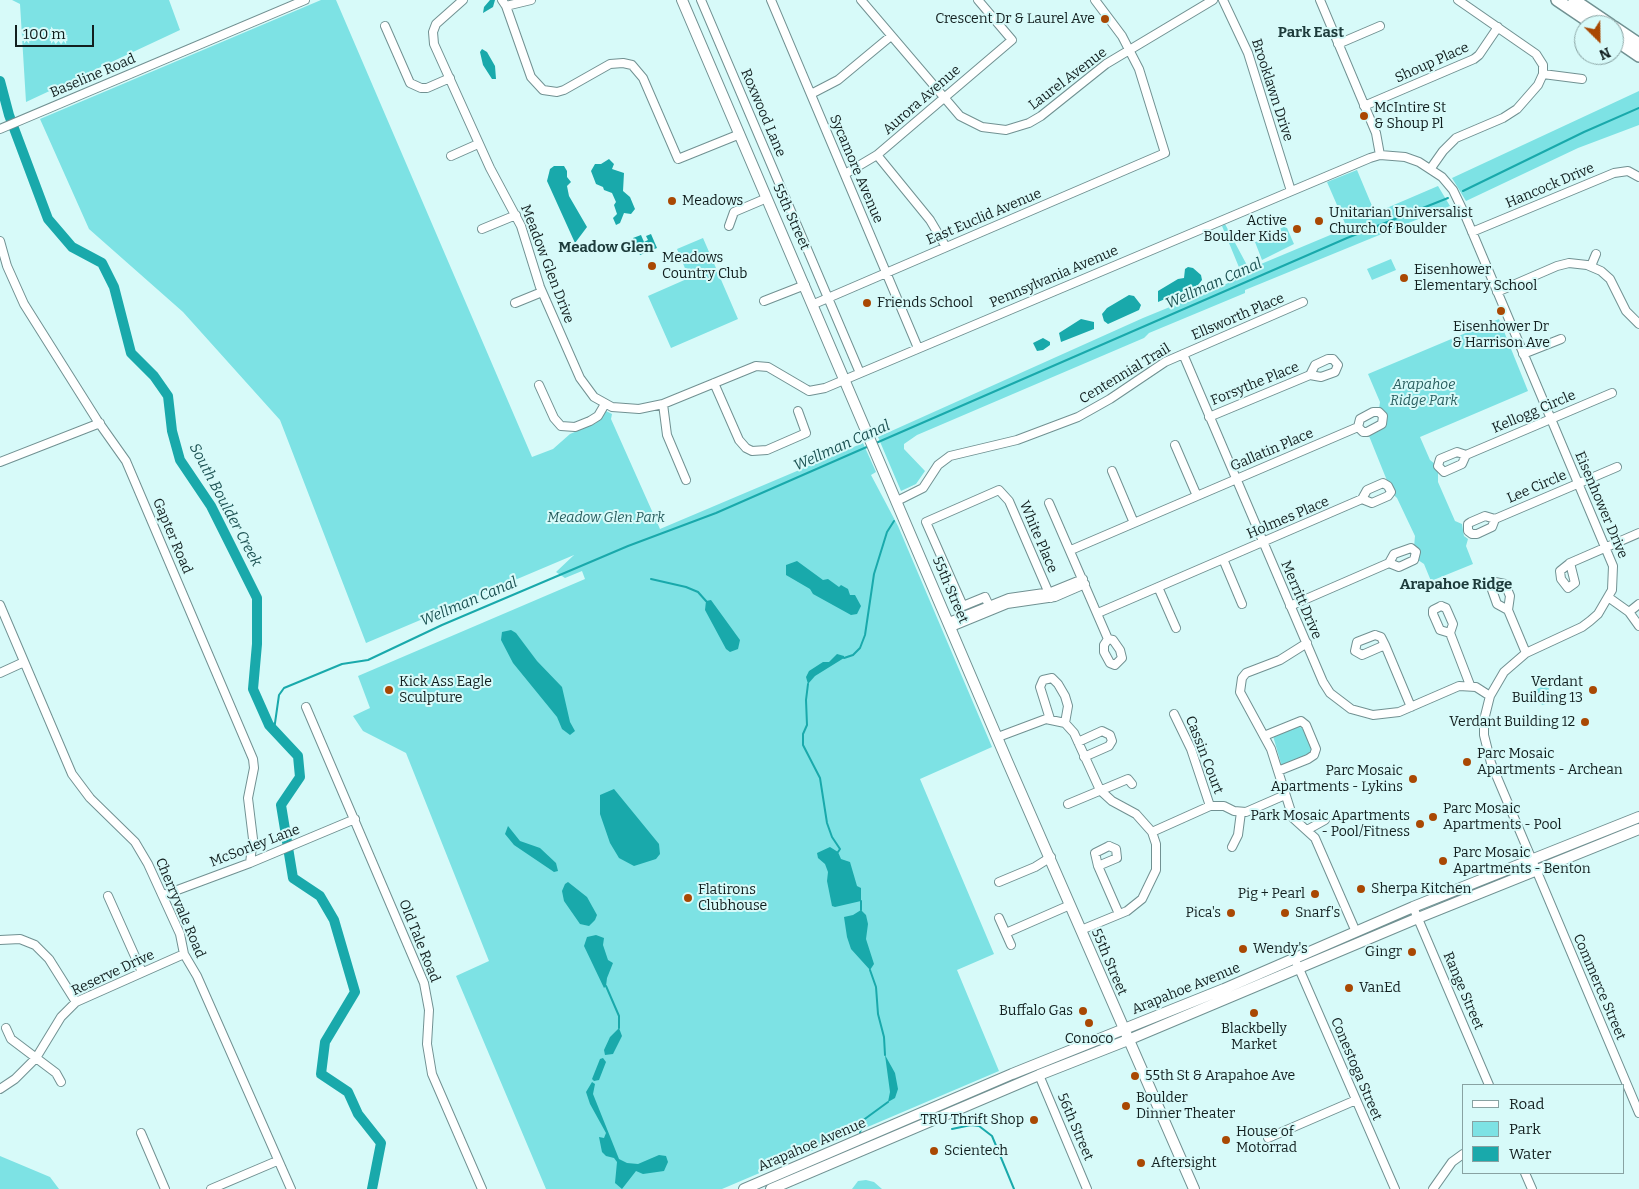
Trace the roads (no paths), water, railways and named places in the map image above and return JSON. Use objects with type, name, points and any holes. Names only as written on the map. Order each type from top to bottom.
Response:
[{"type":"highway","points":[[1557,0],[1579,15]]},
{"type":"highway","points":[[1574,0],[1596,15]]},
{"type":"highway","points":[[1624,34],[1639,44]]},
{"type":"highway","points":[[1624,45],[1639,56]]},
{"type":"main road","name":"55th Street","points":[[682,0],[1128,1040],[1194,1189]]},
{"type":"main road","name":"Arapahoe Avenue","points":[[771,1189],[1039,1075],[1128,1040],[1297,963],[1356,932],[1413,907],[1639,817]]},
{"type":"main road","name":"Arapahoe Avenue","points":[[744,1189],[995,1081],[1297,963],[1418,918],[1639,830]]},
{"type":"street","name":"Baseline Road","points":[[3,127],[305,0]]},
{"type":"street","name":"Meadow Glen Drive","points":[[463,0],[441,18],[433,32],[434,44],[478,144],[516,215],[542,292],[580,378],[594,397],[605,404]]},
{"type":"street","points":[[531,0],[504,3],[531,78],[543,90],[556,92],[564,90],[610,64],[623,63],[632,66],[640,74],[678,159],[740,134]]},
{"type":"street","name":"Roxwood Lane","points":[[701,0],[860,373]]},
{"type":"street","name":"Sycamore Avenue","points":[[771,0],[918,348]]},
{"type":"street","name":"Laurel Avenue","points":[[861,0],[960,116],[982,128],[1006,130],[1018,128],[1041,116],[1092,73],[1213,0]]},
{"type":"street","name":"Aurora Avenue","points":[[845,174],[877,155],[1012,40],[978,0]]},
{"type":"street","points":[[1095,0],[1108,16],[1129,49]]},
{"type":"street","name":"Brooklawn Drive","points":[[1223,0],[1248,53],[1291,191]]},
{"type":"street","points":[[1320,0],[1376,132],[1380,155]]},
{"type":"street","points":[[1431,168],[1443,151],[1456,138],[1503,118],[1517,109],[1538,85],[1543,74],[1542,65],[1536,54],[1458,0]]},
{"type":"street","points":[[385,26],[410,83],[421,88],[427,88],[450,78]]},
{"type":"street","points":[[1338,44],[1380,26]]},
{"type":"street","name":"Shoup Place","points":[[1364,106],[1474,59],[1479,56],[1498,27]]},
{"type":"street","points":[[811,94],[838,80],[891,36]]},
{"type":"street","name":"East Euclid Avenue","points":[[814,304],[1165,153],[1146,88],[1129,49]]},
{"type":"street","points":[[1543,74],[1582,80]]},
{"type":"street","points":[[451,156],[478,144]]},
{"type":"street","points":[[877,155],[930,220],[946,247]]},
{"type":"street","name":"Pennsylvania Avenue","points":[[663,404],[756,366],[763,366],[809,391],[825,388],[1380,155],[1405,157],[1431,168]]},
{"type":"street","name":"Eisenhower Drive","points":[[1431,168],[1446,180],[1453,190],[1472,232],[1606,547],[1614,574],[1608,598],[1598,614],[1582,627],[1526,653],[1504,672],[1490,696],[1484,720],[1486,751],[1536,871]]},
{"type":"street","name":"Hancock Drive","points":[[1472,232],[1614,173],[1628,171],[1639,178]]},
{"type":"street","points":[[729,226],[734,212],[767,198]]},
{"type":"street","points":[[482,229],[516,215]]},
{"type":"street","name":"Gapter Road","points":[[0,241],[7,266],[18,291],[100,423],[121,453],[134,478],[253,759],[254,768],[248,798],[253,839],[250,863]]},
{"type":"street","points":[[1591,266],[1596,254]]},
{"type":"street","points":[[1497,292],[1557,266],[1578,263],[1591,266],[1610,279],[1626,311],[1639,324]]},
{"type":"street","points":[[764,301],[805,285]]},
{"type":"street","points":[[515,303],[542,292]]},
{"type":"street","name":"Ellsworth Place","points":[[1183,354],[1303,302]]},
{"type":"street","points":[[1524,354],[1561,339]]},
{"type":"street","name":"Merritt Drive","points":[[1183,354],[1322,682],[1340,702],[1351,709],[1373,715],[1386,715],[1411,707],[1456,687],[1470,685]]},
{"type":"street","name":"Centennial Trail","points":[[897,501],[923,488],[938,465],[950,456],[1017,440],[1078,417],[1110,399],[1166,362],[1183,354]]},
{"type":"street","name":"Forsythe Place","points":[[1209,417],[1310,375]]},
{"type":"street","points":[[714,383],[739,440],[746,448],[752,451],[767,450],[806,433],[798,412]]},
{"type":"street","points":[[539,385],[554,418],[561,426],[575,427],[590,421],[598,416],[605,404],[612,407],[639,409],[663,404],[667,435],[686,480]]},
{"type":"street","name":"Kellogg Circle","points":[[1466,455],[1612,393]]},
{"type":"street","points":[[0,462],[100,423]]},
{"type":"street","name":"Gallatin Place","points":[[1071,550],[1358,427]]},
{"type":"street","points":[[1175,445],[1197,496]]},
{"type":"street","name":"Lee Circle","points":[[1495,518],[1617,467]]},
{"type":"street","points":[[1112,471],[1134,523]]},
{"type":"street","name":"White Place","points":[[990,608],[985,597],[963,606],[926,522],[1000,490],[1009,501],[1049,595]]},
{"type":"street","name":"Holmes Place","points":[[1098,613],[1362,499]]},
{"type":"street","points":[[1050,503],[1108,639]]},
{"type":"street","points":[[1570,563],[1639,533]]},
{"type":"street","points":[[1223,559],[1242,604]]},
{"type":"street","points":[[1290,606],[1389,563]]},
{"type":"street","name":"White Place","points":[[950,625],[990,608],[1049,595],[1084,582]]},
{"type":"street","points":[[1158,586],[1176,628]]},
{"type":"street","points":[[1608,598],[1629,612],[1639,626]]},
{"type":"street","points":[[1629,612],[1639,604]]},
{"type":"street","name":"Cherryvale Road","points":[[0,605],[77,781],[90,798],[135,842],[164,895],[180,934],[184,954],[196,976],[289,1187]]},
{"type":"street","points":[[1508,610],[1526,653]]},
{"type":"street","points":[[1450,633],[1470,685],[1490,696]]},
{"type":"street","points":[[1307,643],[1280,660],[1252,669],[1242,678],[1240,692],[1264,736],[1278,771],[1293,818],[1318,843],[1356,932]]},
{"type":"street","points":[[1385,645],[1411,707]]},
{"type":"street","points":[[0,673],[24,662]]},
{"type":"street","points":[[1050,719],[1040,687],[1044,680],[1052,678],[1065,696],[1068,706],[1065,723]]},
{"type":"street","name":"Old Tale Road","points":[[306,707],[424,983],[429,1010],[427,1044],[432,1074],[482,1189]]},
{"type":"street","name":"Cassin Court","points":[[1174,714],[1191,749],[1210,806]]},
{"type":"street","points":[[998,738],[1050,719],[1065,723],[1071,728],[1100,790],[1112,802],[1136,814],[1152,832],[1157,857],[1153,879],[1142,899],[1119,914],[1081,930]]},
{"type":"street","points":[[1264,736],[1300,721],[1306,726],[1316,749],[1314,755],[1308,759],[1278,771]]},
{"type":"street","points":[[1078,742],[1102,731],[1110,735],[1112,741],[1108,746],[1084,756]]},
{"type":"street","points":[[1068,804],[1128,779],[1132,784]]},
{"type":"street","points":[[1152,832],[1210,806],[1224,806],[1241,812],[1285,795]]},
{"type":"street","points":[[1232,847],[1238,835],[1241,812]]},
{"type":"street","name":"McSorley Lane","points":[[164,895],[250,863],[355,819]]},
{"type":"street","points":[[1307,830],[1324,820]]},
{"type":"street","points":[[999,882],[1052,860]]},
{"type":"street","points":[[1098,866],[1119,914]]},
{"type":"street","name":"Commerce Street","points":[[1536,871],[1639,1113]]},
{"type":"street","points":[[108,896],[142,972]]},
{"type":"street","points":[[1006,933],[1070,905]]},
{"type":"street","name":"Range Street","points":[[1413,907],[1489,1084]]},
{"type":"street","points":[[999,918],[1011,945]]},
{"type":"street","points":[[0,940],[20,939],[36,945],[50,958],[76,1002]]},
{"type":"street","name":"Reserve Drive","points":[[0,1089],[15,1079],[36,1058],[61,1017],[76,1002],[184,954]]},
{"type":"street","name":"Conestoga Street","points":[[1297,963],[1394,1189]]},
{"type":"street","points":[[6,1028],[12,1039],[56,1073],[61,1082]]},
{"type":"street","name":"56th Street","points":[[1039,1075],[1087,1189]]},
{"type":"street","points":[[1268,1138],[1356,1100]]},
{"type":"street","points":[[141,1133],[165,1189]]},
{"type":"street","points":[[1433,1189],[1452,1162],[1462,1155]]},
{"type":"street","points":[[211,1189],[277,1161]]},
{"type":"street","points":[[1525,1174],[1532,1189]]},
{"type":"water","points":[[490,0],[495,0],[493,7],[483,13],[484,7]]},
{"type":"water","points":[[482,49],[487,52],[495,66],[496,79],[492,79],[483,65],[480,52]]},
{"type":"water","points":[[609,159],[614,164],[612,169],[624,173],[623,191],[630,197],[635,209],[631,214],[624,213],[620,223],[616,225],[613,218],[617,214],[614,205],[616,202],[612,193],[596,184],[591,171],[595,164],[601,164]]},
{"type":"water","points":[[554,166],[564,166],[567,171],[567,177],[571,182],[567,186],[569,196],[587,227],[575,243],[547,181],[550,169]]},
{"type":"water","points":[[651,234],[657,248],[640,255],[633,238],[641,235],[644,242],[648,240],[646,236]]},
{"type":"water","points":[[1188,267],[1193,268],[1201,275],[1202,280],[1198,285],[1158,302],[1158,291],[1178,279],[1184,278],[1185,269]]},
{"type":"water","points":[[1129,295],[1134,296],[1141,305],[1139,310],[1108,324],[1104,321],[1102,314],[1107,308]]},
{"type":"water","points":[[1081,319],[1094,322],[1094,329],[1061,342],[1059,333]]},
{"type":"water","points":[[1043,338],[1050,342],[1050,345],[1043,350],[1037,351],[1033,343]]},
{"type":"water","points":[[797,561],[823,580],[828,579],[839,587],[841,585],[848,589],[850,595],[855,595],[861,606],[857,614],[851,615],[813,594],[810,589],[786,575],[786,565]]},
{"type":"water","points":[[711,600],[740,640],[738,649],[730,652],[726,649],[705,610],[706,601]]},
{"type":"water","points":[[511,630],[516,633],[537,661],[562,687],[570,722],[575,731],[570,735],[562,729],[557,717],[513,663],[501,640],[502,632]]},
{"type":"water","points":[[837,654],[844,656],[844,658],[815,676],[808,684],[806,677],[809,671],[823,662],[829,662]]},
{"type":"water","points":[[614,789],[659,844],[660,854],[656,859],[634,866],[619,858],[610,843],[600,814],[600,795]]},
{"type":"water","points":[[508,826],[520,841],[540,848],[556,863],[558,871],[554,872],[514,845],[505,834]]},
{"type":"water","points":[[830,847],[838,852],[841,859],[850,862],[857,886],[861,888],[861,901],[832,906],[827,881],[828,872],[825,864],[818,858],[817,853]]},
{"type":"water","points":[[568,882],[587,897],[597,915],[589,926],[580,924],[564,901],[562,891]]},
{"type":"water","points":[[861,910],[866,915],[868,924],[866,939],[874,964],[870,970],[851,949],[844,917],[853,915]]},
{"type":"water","points":[[596,935],[604,938],[603,945],[608,960],[613,963],[604,988],[584,946],[587,937]]},
{"type":"water","points":[[619,1028],[622,1036],[613,1054],[605,1055],[604,1050],[610,1037]]},
{"type":"water","points":[[885,1055],[895,1073],[898,1089],[895,1098],[888,1102],[890,1092]]},
{"type":"water","points":[[603,1058],[606,1062],[599,1080],[594,1081],[592,1079],[600,1059]]},
{"type":"water","points":[[592,1082],[595,1084],[593,1094],[619,1159],[627,1163],[638,1164],[659,1155],[666,1156],[668,1162],[664,1171],[643,1174],[636,1171],[622,1189],[615,1183],[617,1162],[614,1158],[606,1156],[602,1152],[599,1137],[604,1138],[606,1133],[590,1104],[586,1092]]},
{"type":"waterway","name":"South Boulder Creek","points":[[0,81],[9,115],[48,219],[72,247],[102,263],[114,287],[131,353],[154,376],[168,396],[172,431],[180,460],[211,506],[257,598],[257,644],[253,689],[269,725],[298,756],[300,777],[281,805],[293,878],[320,896],[334,920],[355,992],[325,1042],[321,1074],[348,1092],[358,1114],[381,1143],[372,1189]]},
{"type":"waterway","name":"Wellman Canal","points":[[1463,191],[1584,132],[1639,108]]},
{"type":"waterway","name":"Wellman Canal","points":[[876,443],[1347,238],[1448,198]]},
{"type":"waterway","name":"Wellman Canal","points":[[274,730],[279,695],[284,688],[342,664],[368,660],[442,625],[628,546],[716,513],[869,446]]},
{"type":"waterway","points":[[844,658],[853,655],[860,648],[865,635],[874,574],[887,532],[894,521]]},
{"type":"waterway","points":[[651,579],[686,587],[698,592],[706,601]]},
{"type":"waterway","points":[[808,684],[806,700],[807,725],[803,734],[803,745],[820,778],[827,823],[832,837],[840,849],[838,852]]},
{"type":"waterway","points":[[861,901],[861,910]]},
{"type":"waterway","points":[[870,970],[876,987],[878,1014],[884,1037],[885,1055]]},
{"type":"waterway","points":[[606,986],[619,1016],[619,1028]]},
{"type":"waterway","points":[[860,1133],[862,1121],[888,1102]]},
{"type":"waterway","points":[[952,1129],[971,1125],[979,1126],[992,1136],[1014,1189]]},
{"type":"place","name":"Crescent Dr & Laurel Ave","points":[[1105,19]]},
{"type":"place","name":"McIntire St & Shoup Pl","points":[[1364,116]]},
{"type":"place","name":"Meadows","points":[[672,201]]},
{"type":"place","name":"Unitarian Universalist Church of Boulder","points":[[1319,221]]},
{"type":"place","name":"Active Boulder Kids","points":[[1297,229]]},
{"type":"place","name":"Meadows Country Club","points":[[652,266]]},
{"type":"place","name":"Eisenhower Elementary School","points":[[1404,278]]},
{"type":"place","name":"Friends School","points":[[867,303]]},
{"type":"place","name":"Eisenhower Dr & Harrison Ave","points":[[1501,311]]},
{"type":"place","name":"Kick Ass Eagle Sculpture","points":[[389,690]]},
{"type":"place","name":"Verdant Building 13","points":[[1593,690]]},
{"type":"place","name":"Verdant Building 12","points":[[1585,722]]},
{"type":"place","name":"Parc Mosaic Apartments - Archean","points":[[1467,762]]},
{"type":"place","name":"Parc Mosaic Apartments - Lykins","points":[[1413,779]]},
{"type":"place","name":"Parc Mosaic Apartments - Pool","points":[[1433,817]]},
{"type":"place","name":"Park Mosaic Apartments - Pool/Fitness","points":[[1420,824]]},
{"type":"place","name":"Parc Mosaic Apartments - Benton","points":[[1443,861]]},
{"type":"place","name":"Sherpa Kitchen","points":[[1361,889]]},
{"type":"place","name":"Pig + Pearl","points":[[1315,894]]},
{"type":"place","name":"Flatirons Clubhouse","points":[[688,898]]},
{"type":"place","name":"Pica's","points":[[1231,913]]},
{"type":"place","name":"Snarf's","points":[[1285,913]]},
{"type":"place","name":"Wendy's","points":[[1243,949]]},
{"type":"place","name":"Gingr","points":[[1412,952]]},
{"type":"place","name":"VanEd","points":[[1349,988]]},
{"type":"place","name":"Buffalo Gas","points":[[1083,1011]]},
{"type":"place","name":"Blackbelly Market","points":[[1254,1013]]},
{"type":"place","name":"Conoco","points":[[1089,1023]]},
{"type":"place","name":"55th St & Arapahoe Ave","points":[[1135,1076]]},
{"type":"place","name":"Boulder Dinner Theater","points":[[1126,1106]]},
{"type":"place","name":"TRU Thrift Shop","points":[[1034,1120]]},
{"type":"place","name":"House of Motorrad","points":[[1226,1140]]},
{"type":"place","name":"Scientech","points":[[934,1151]]},
{"type":"place","name":"Aftersight","points":[[1141,1163]]},
{"type":"district","name":"Park East","points":[[1311,33]]},
{"type":"district","name":"Meadow Glen","points":[[606,248]]},
{"type":"district","name":"Arapahoe Ridge","points":[[1456,585]]},
{"type":"park label","name":"Arapahoe Ridge Park","points":[[1424,394]]},
{"type":"park label","name":"Meadow Glen Park","points":[[606,518]]}]
